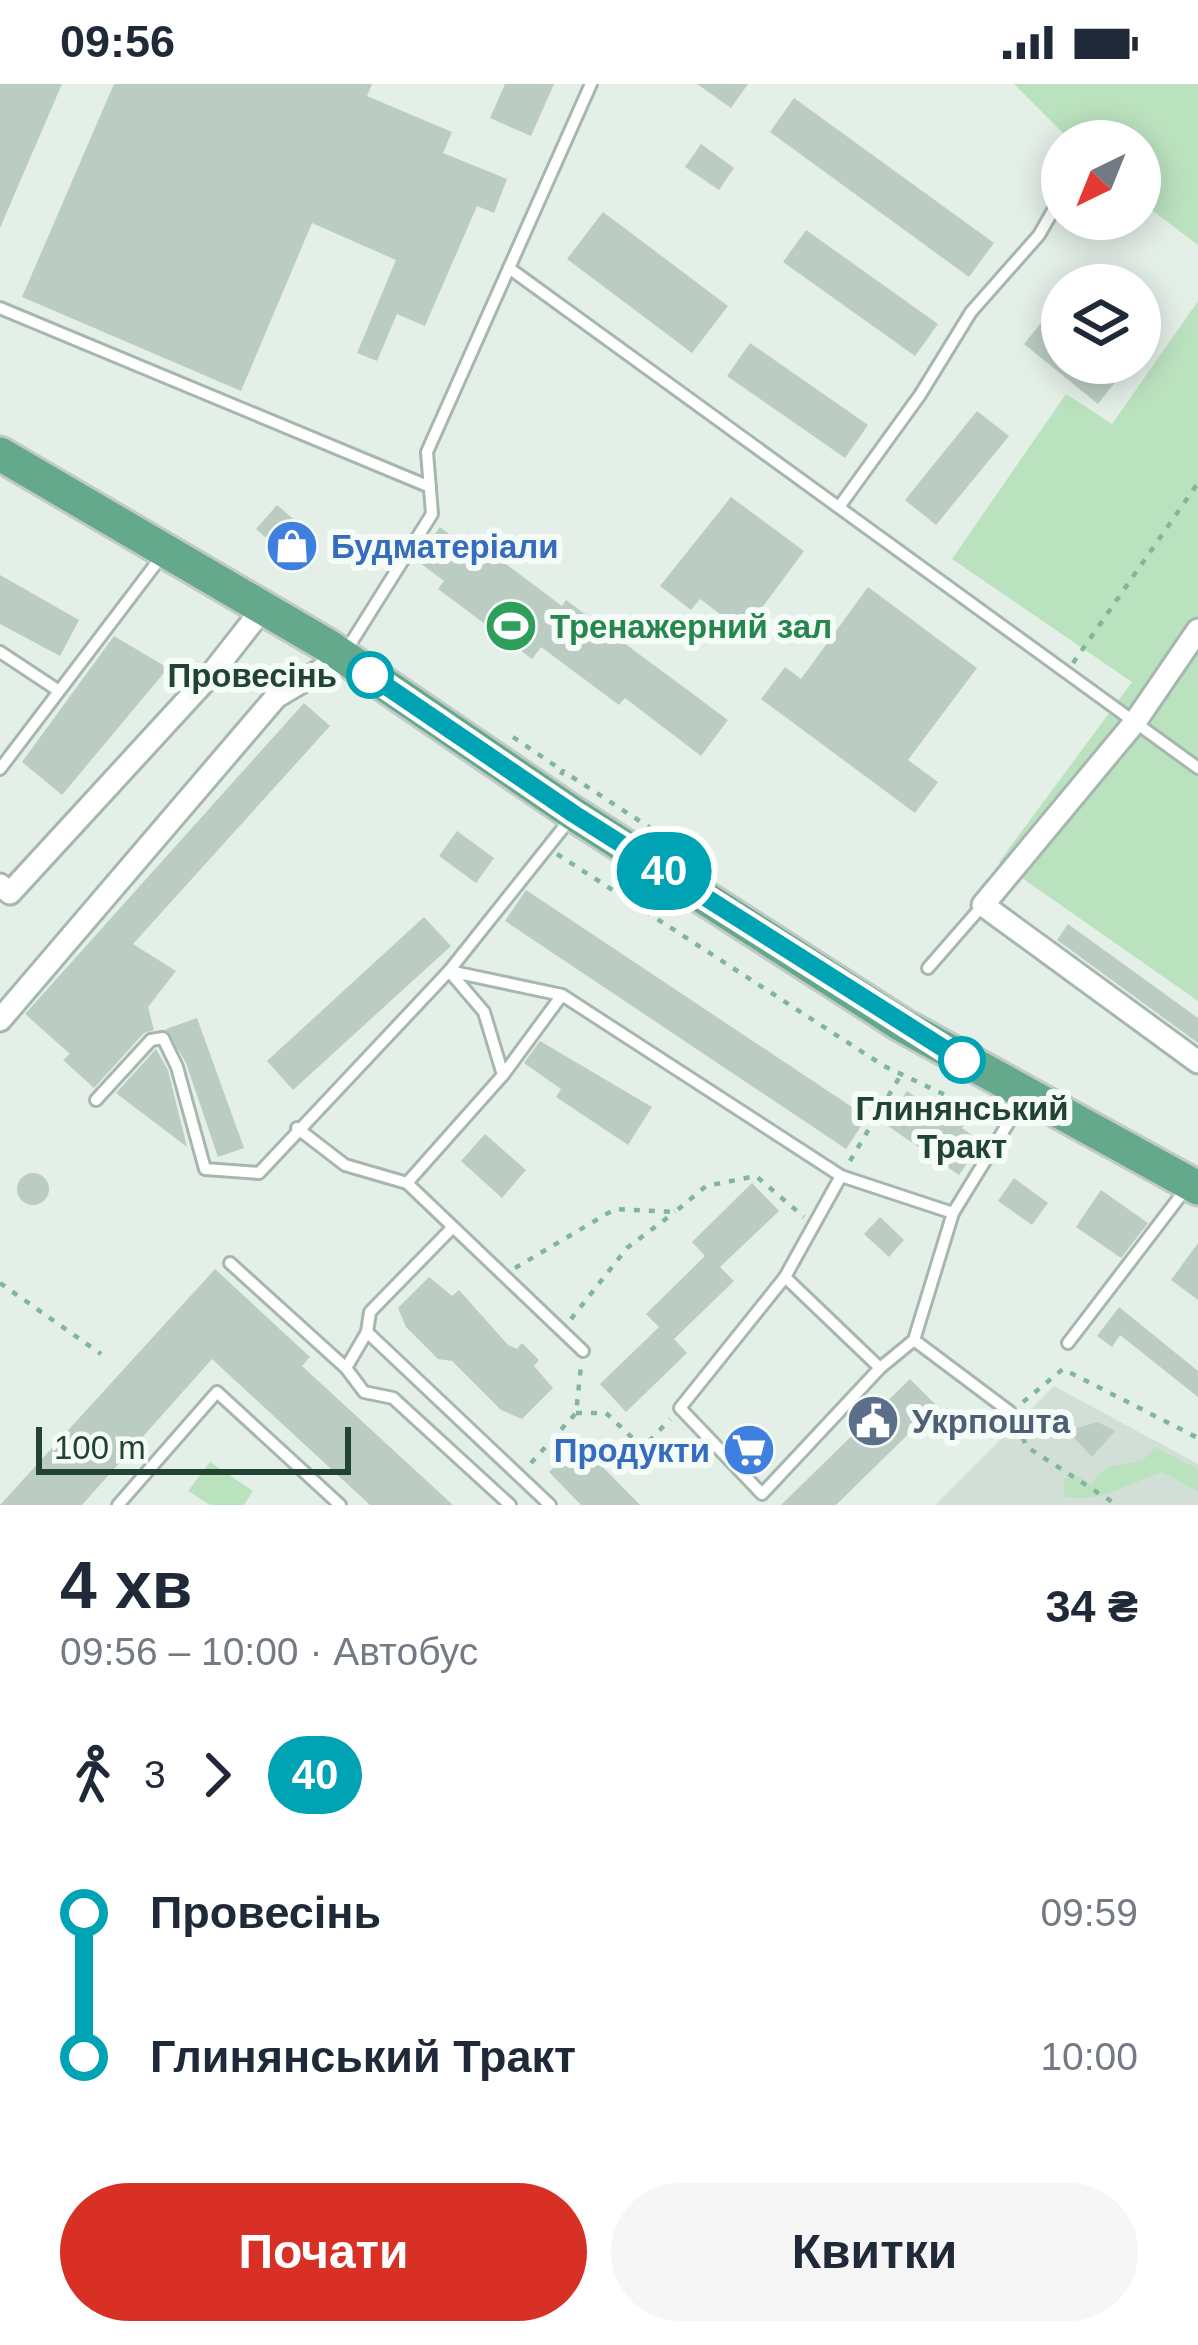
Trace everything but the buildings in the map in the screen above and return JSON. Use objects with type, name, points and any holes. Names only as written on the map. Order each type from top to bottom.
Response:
[{"type":"main road","points":[[0,454],[587,804],[902,1025],[1194,1186]]},
{"type":"street","points":[[5,889],[213,672],[264,608]]},
{"type":"street","points":[[1198,630],[1135,722],[983,905],[1198,1062]]},
{"type":"street","points":[[0,1020],[276,698],[335,651]]},
{"type":"lane","points":[[335,651],[432,514],[427,452],[591,84]]},
{"type":"lane","points":[[838,507],[971,312],[1041,232]]},
{"type":"lane","points":[[509,268],[1198,768]]},
{"type":"lane","points":[[0,308],[430,487]]},
{"type":"lane","points":[[0,769],[13,745],[167,550]]},
{"type":"lane","points":[[0,652],[56,689]]},
{"type":"lane","points":[[0,737],[13,745]]},
{"type":"lane","points":[[95,1100],[157,1036],[167,1042],[177,1067],[205,1169],[259,1173],[449,971],[587,804]]},
{"type":"lane","points":[[928,968],[983,905]]},
{"type":"lane","points":[[449,971],[562,995],[841,1176],[953,1214]]},
{"type":"lane","points":[[449,971],[484,1012],[503,1075]]},
{"type":"lane","points":[[407,1184],[503,1075],[562,995]]},
{"type":"lane","points":[[841,1176],[785,1277],[680,1408],[761,1494],[880,1368],[914,1340],[953,1214],[1025,1096]]},
{"type":"lane","points":[[297,1128],[345,1165],[407,1184],[583,1352]]},
{"type":"lane","points":[[1068,1343],[1194,1186]]},
{"type":"lane","points":[[346,1368],[367,1332],[370,1312],[452,1228]]},
{"type":"lane","points":[[230,1264],[346,1368],[364,1392],[393,1398],[510,1505]]},
{"type":"lane","points":[[785,1277],[880,1368]]},
{"type":"lane","points":[[367,1332],[550,1505]]},
{"type":"lane","points":[[914,1340],[1010,1412]]},
{"type":"lane","points":[[118,1505],[217,1392],[340,1505]]},
{"type":"path","points":[[1066,672],[1198,483]]},
{"type":"path","points":[[587,804],[662,836]]},
{"type":"path","points":[[549,849],[902,1073],[975,1109],[984,1091],[989,1094]]},
{"type":"path","points":[[841,1176],[902,1073]]},
{"type":"path","points":[[562,1331],[627,1248],[706,1186],[756,1176],[812,1225]]},
{"type":"path","points":[[502,1275],[615,1209],[675,1212]]},
{"type":"path","points":[[0,1283],[100,1354]]},
{"type":"path","points":[[519,1476],[576,1413],[583,1352]]},
{"type":"path","points":[[1117,1505],[1027,1447],[1010,1412],[1063,1369],[1198,1438]]},
{"type":"path","points":[[576,1413],[606,1413],[644,1448],[680,1408]]},
{"type":"shaded area","points":[[1054,1386],[1198,1464],[1198,1505],[935,1505]]},
{"type":"green space","points":[[1014,84],[1198,84],[1198,245],[1161,217],[1161,120],[1050,120]]},
{"type":"green space","points":[[1198,301],[1198,1001],[999,862],[1132,682],[952,559],[1066,394],[1112,424],[1140,384],[1161,384],[1161,354]]},
{"type":"green space","points":[[1155,1447],[1198,1469],[1198,1492],[1163,1472],[1102,1495],[1064,1496],[1064,1478],[1078,1476],[1092,1485],[1107,1469],[1143,1460]]},
{"type":"green space","points":[[210,1462],[253,1491],[244,1505],[210,1505],[188,1491]]},
{"type":"bus line","name":"40","points":[[370,675],[574,814],[962,1060]]},
{"type":"place","name":"Будматеріали","points":[[292,546]]},
{"type":"place","name":"Тренажерний зал","points":[[511,626]]},
{"type":"place","name":"Провесінь","points":[[370,675]]},
{"type":"place","name":"Глинянський Тракт","points":[[962,1060]]},
{"type":"place","name":"Укрпошта","points":[[873,1421]]},
{"type":"place","name":"Продукти","points":[[749,1450]]}]
